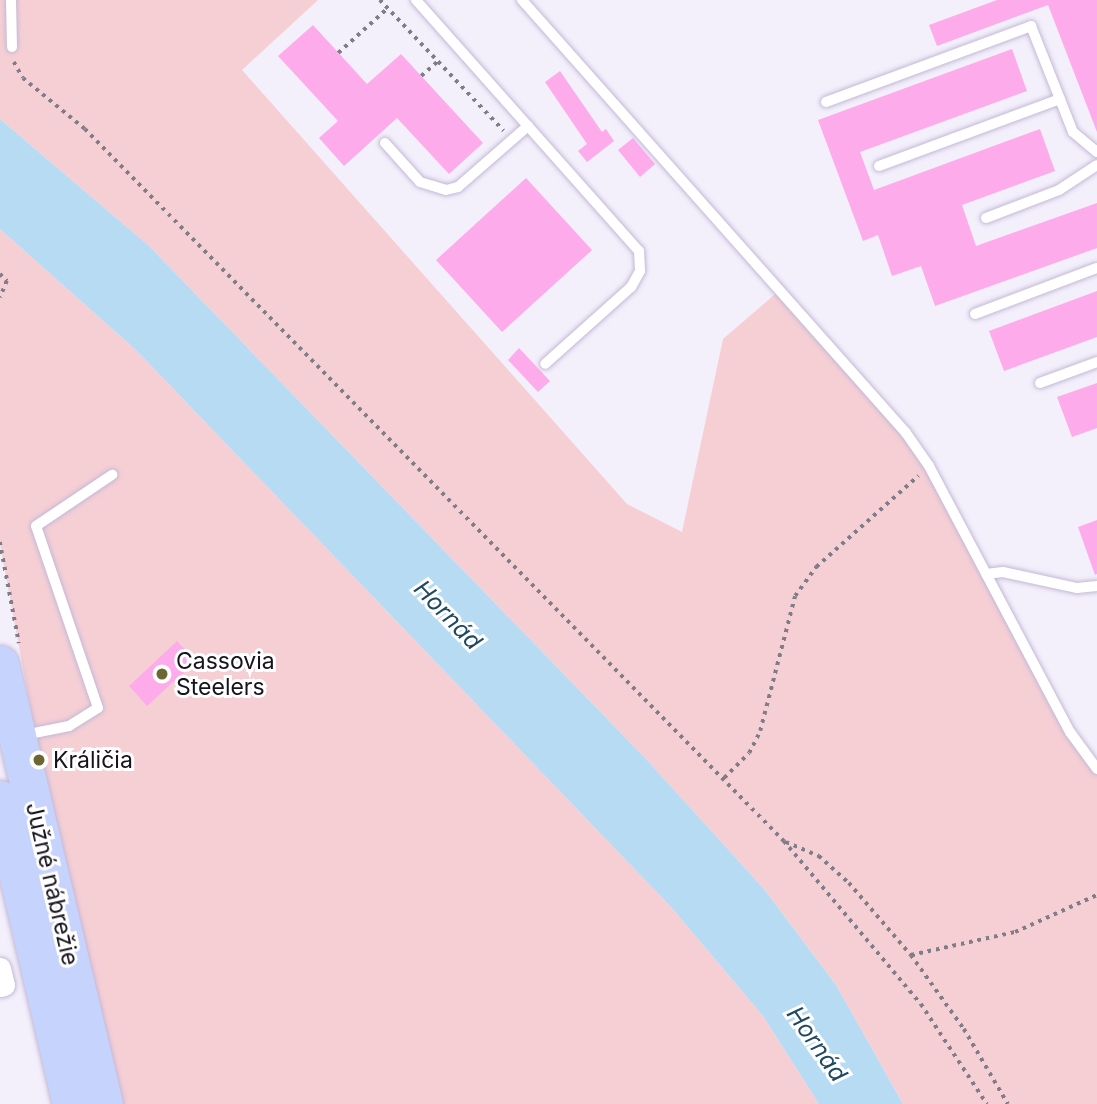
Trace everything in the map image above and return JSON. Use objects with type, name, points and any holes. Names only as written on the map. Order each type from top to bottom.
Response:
[{"type":"highway","name":"Južné nábrežie","points":[[0,664],[104,1104]]},
{"type":"highway","name":"Južné nábrežie","points":[[0,799],[71,1104]]},
{"type":"lane","points":[[11,0],[12,47]]},
{"type":"lane","points":[[416,0],[639,251],[641,260],[631,287],[545,364]]},
{"type":"lane","points":[[522,0],[781,289],[929,466],[1058,711],[1097,769]]},
{"type":"lane","points":[[826,102],[1031,26],[1073,132],[1097,152]]},
{"type":"lane","points":[[879,166],[1060,99]]},
{"type":"lane","points":[[385,143],[420,182],[446,190],[458,187],[528,126]]},
{"type":"lane","points":[[986,218],[1059,190],[1097,165]]},
{"type":"lane","points":[[975,314],[1097,268]]},
{"type":"lane","points":[[1040,383],[1097,362]]},
{"type":"lane","points":[[17,736],[69,726],[98,708],[36,526],[112,475]]},
{"type":"lane","points":[[986,574],[1003,572],[1077,587],[1097,586]]},
{"type":"path","points":[[380,0],[512,140]]},
{"type":"path","points":[[338,53],[388,8]]},
{"type":"path","points":[[12,47],[23,78],[85,129],[784,841],[921,1004],[987,1104]]},
{"type":"path","points":[[421,76],[438,61]]},
{"type":"path","points":[[0,274],[7,281],[0,298]]},
{"type":"path","points":[[724,778],[748,753],[760,732],[794,596],[816,567],[929,466]]},
{"type":"path","points":[[784,841],[819,856],[849,883],[911,954],[964,1029],[1007,1104]]},
{"type":"path","points":[[911,954],[1015,933],[1097,895]]},
{"type":"shaded area","points":[[0,0],[318,0],[242,70],[627,504],[682,532],[723,339],[781,289],[906,433],[1033,669],[1097,769],[1097,1104],[903,1104],[836,985],[764,889],[645,758],[149,246],[0,119]]},
{"type":"shaded area","points":[[0,229],[137,351],[671,907],[763,1016],[819,1104],[121,1104],[35,733],[0,544]]},
{"type":"water","name":"Hornád","points":[[0,119],[149,246],[645,758],[764,889],[836,985],[903,1104],[819,1104],[763,1016],[671,907],[137,351],[0,229]]},
{"type":"building","points":[[997,0],[1097,0],[1097,132],[1048,5],[937,46],[929,25]]},
{"type":"building","points":[[313,25],[367,84],[401,54],[483,143],[449,174],[397,118],[344,166],[319,138],[338,121],[278,56]]},
{"type":"building","points":[[1012,49],[1027,91],[860,152],[874,190],[1040,129],[1055,171],[962,205],[976,246],[1097,203],[1097,248],[935,306],[921,266],[892,276],[878,235],[863,241],[818,120]]},
{"type":"building","points":[[560,71],[602,132],[606,129],[614,141],[587,162],[578,151],[587,144],[545,82]]},
{"type":"building","points":[[633,138],[655,164],[640,177],[618,150]]},
{"type":"building","points":[[526,178],[592,250],[502,332],[436,260]]},
{"type":"building","points":[[1097,291],[1097,337],[1004,371],[989,331]]},
{"type":"building","points":[[519,348],[550,381],[538,392],[508,360]]},
{"type":"building","points":[[1097,383],[1097,428],[1072,437],[1057,397]]},
{"type":"building","points":[[1097,520],[1097,574],[1095,575],[1078,527]]},
{"type":"building","name":"Cassovia Steelers","points":[[177,641],[196,661],[147,706],[129,686]]},
{"type":"place","name":"Cassovia Steelers","points":[[162,674]]},
{"type":"place","name":"Králičia","points":[[39,760]]}]
